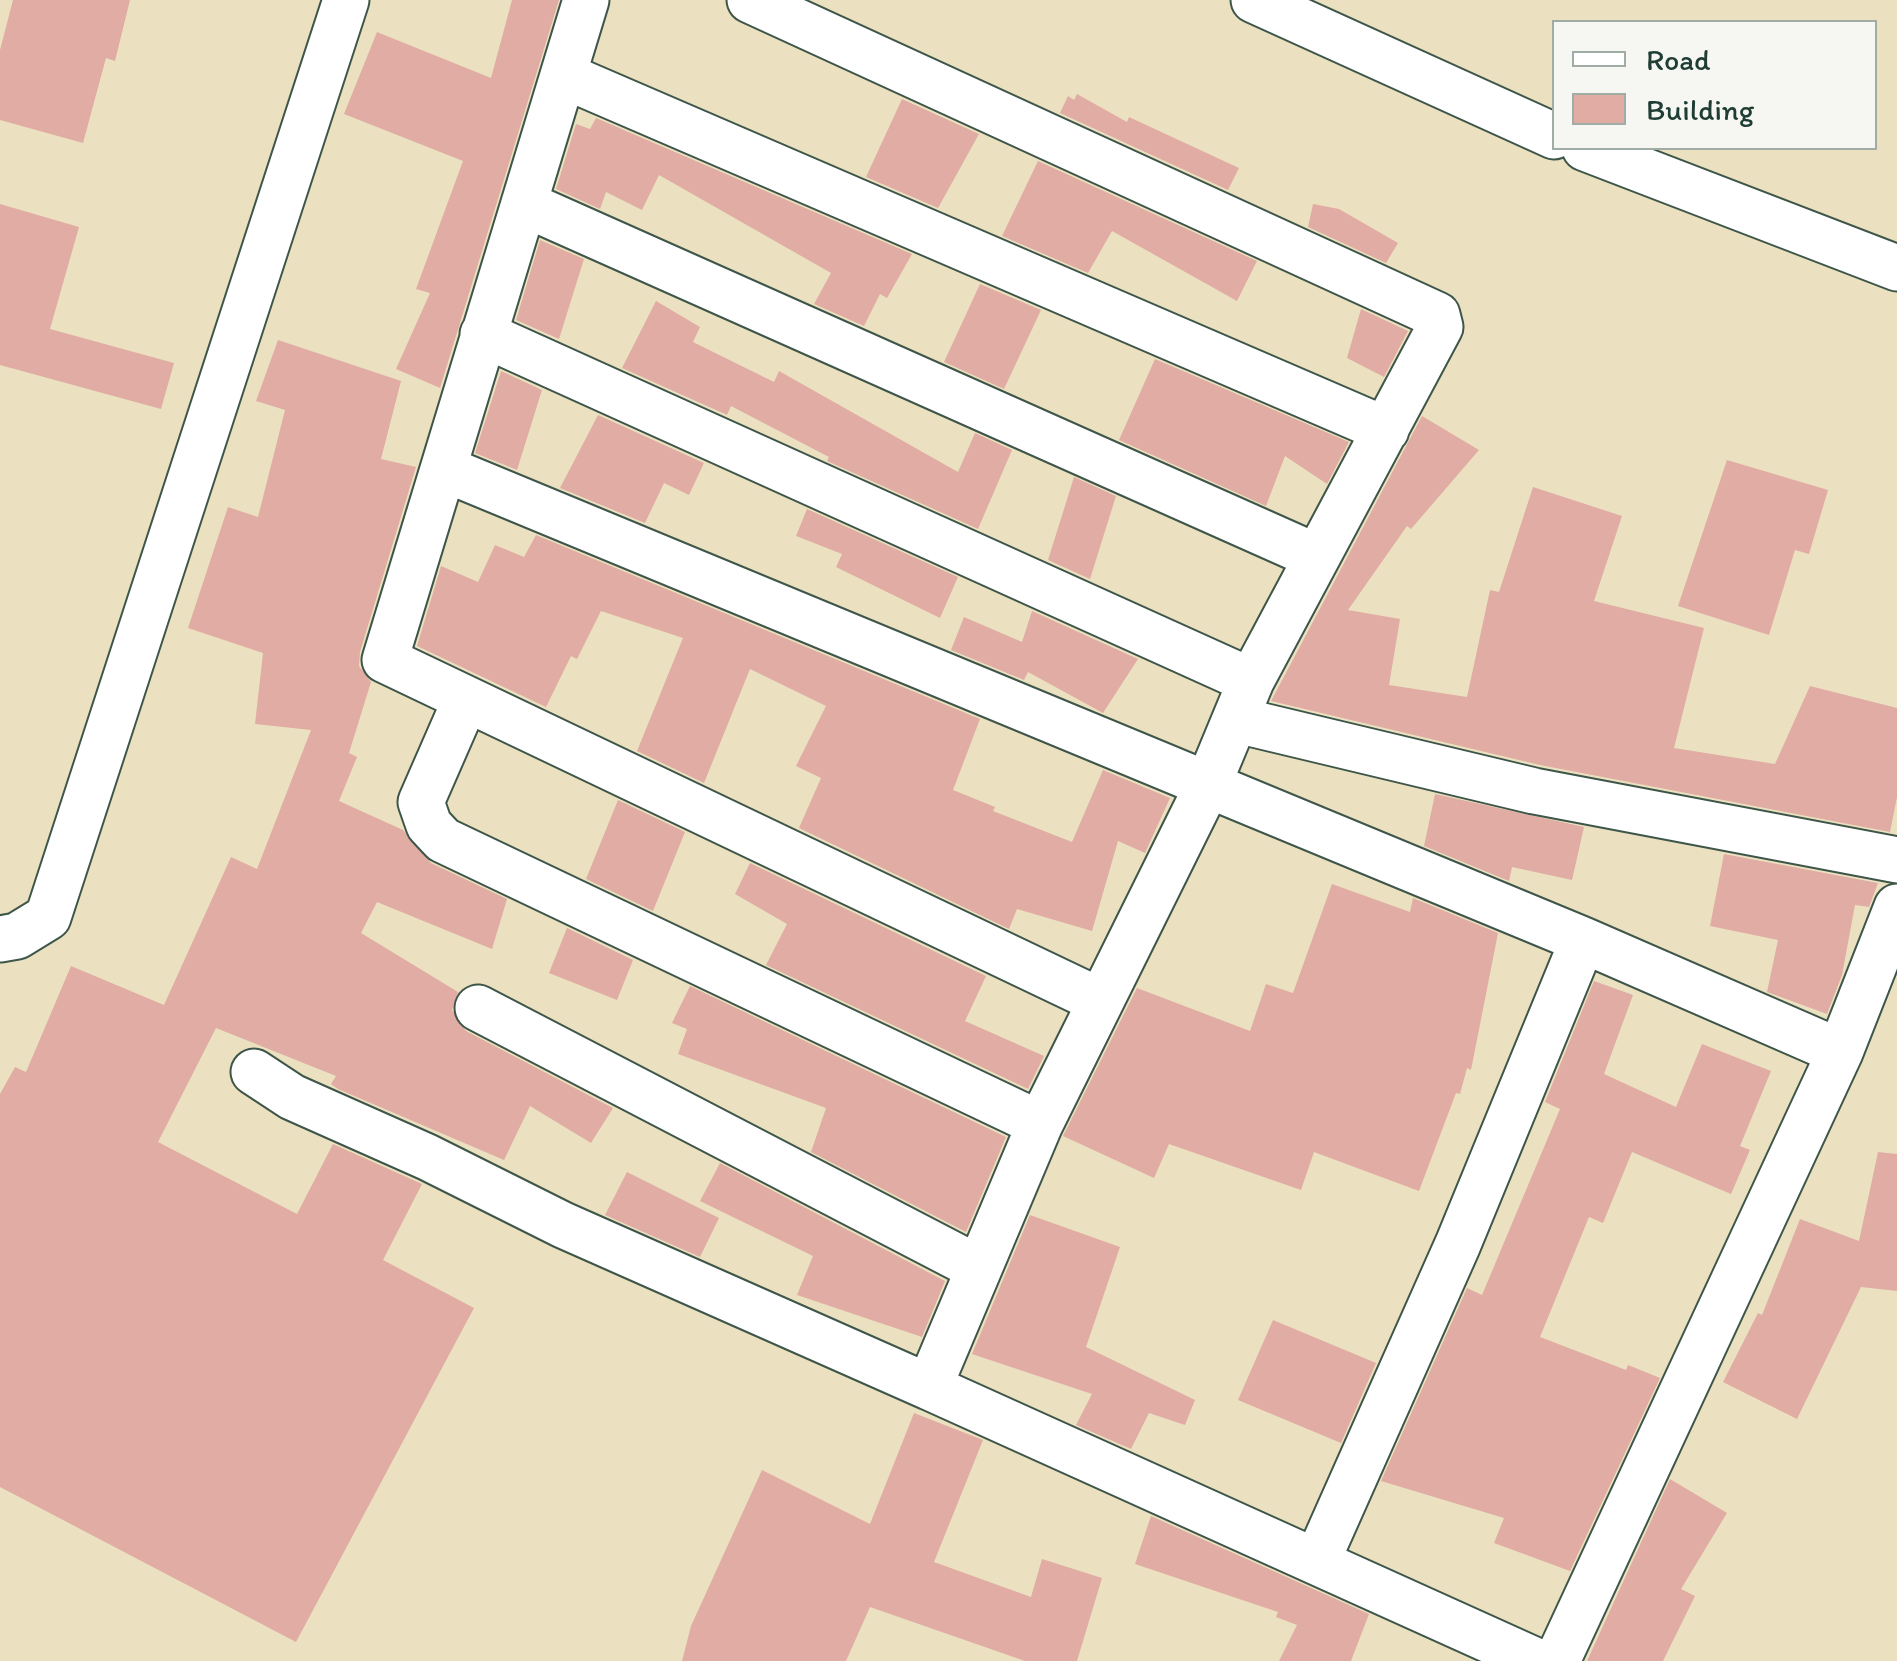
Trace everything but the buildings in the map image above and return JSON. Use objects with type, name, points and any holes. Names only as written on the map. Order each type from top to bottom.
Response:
[{"type":"street","points":[[0,939],[17,936],[48,917],[346,0]]},
{"type":"street","points":[[586,0],[386,660],[1100,1001]]},
{"type":"street","points":[[750,0],[1428,308],[1437,315],[1440,327],[1244,700],[1207,786],[1040,1124],[929,1387]]},
{"type":"street","points":[[1254,0],[1552,135]]},
{"type":"street","points":[[565,76],[1386,430]]},
{"type":"street","points":[[1590,150],[1897,268]]},
{"type":"street","points":[[527,204],[1317,557]]},
{"type":"street","points":[[483,334],[1244,700],[1534,791],[1897,860]]},
{"type":"street","points":[[446,469],[1583,940],[1840,1052]]},
{"type":"street","points":[[466,699],[422,802],[429,824],[443,840],[1040,1124]]},
{"type":"street","points":[[1557,1661],[1840,1052],[1897,906]]},
{"type":"street","points":[[1317,1561],[1458,1244],[1583,940]]},
{"type":"street","points":[[478,1008],[978,1268]]},
{"type":"street","points":[[254,1072],[292,1096],[428,1157],[563,1225],[1536,1661]]}]
